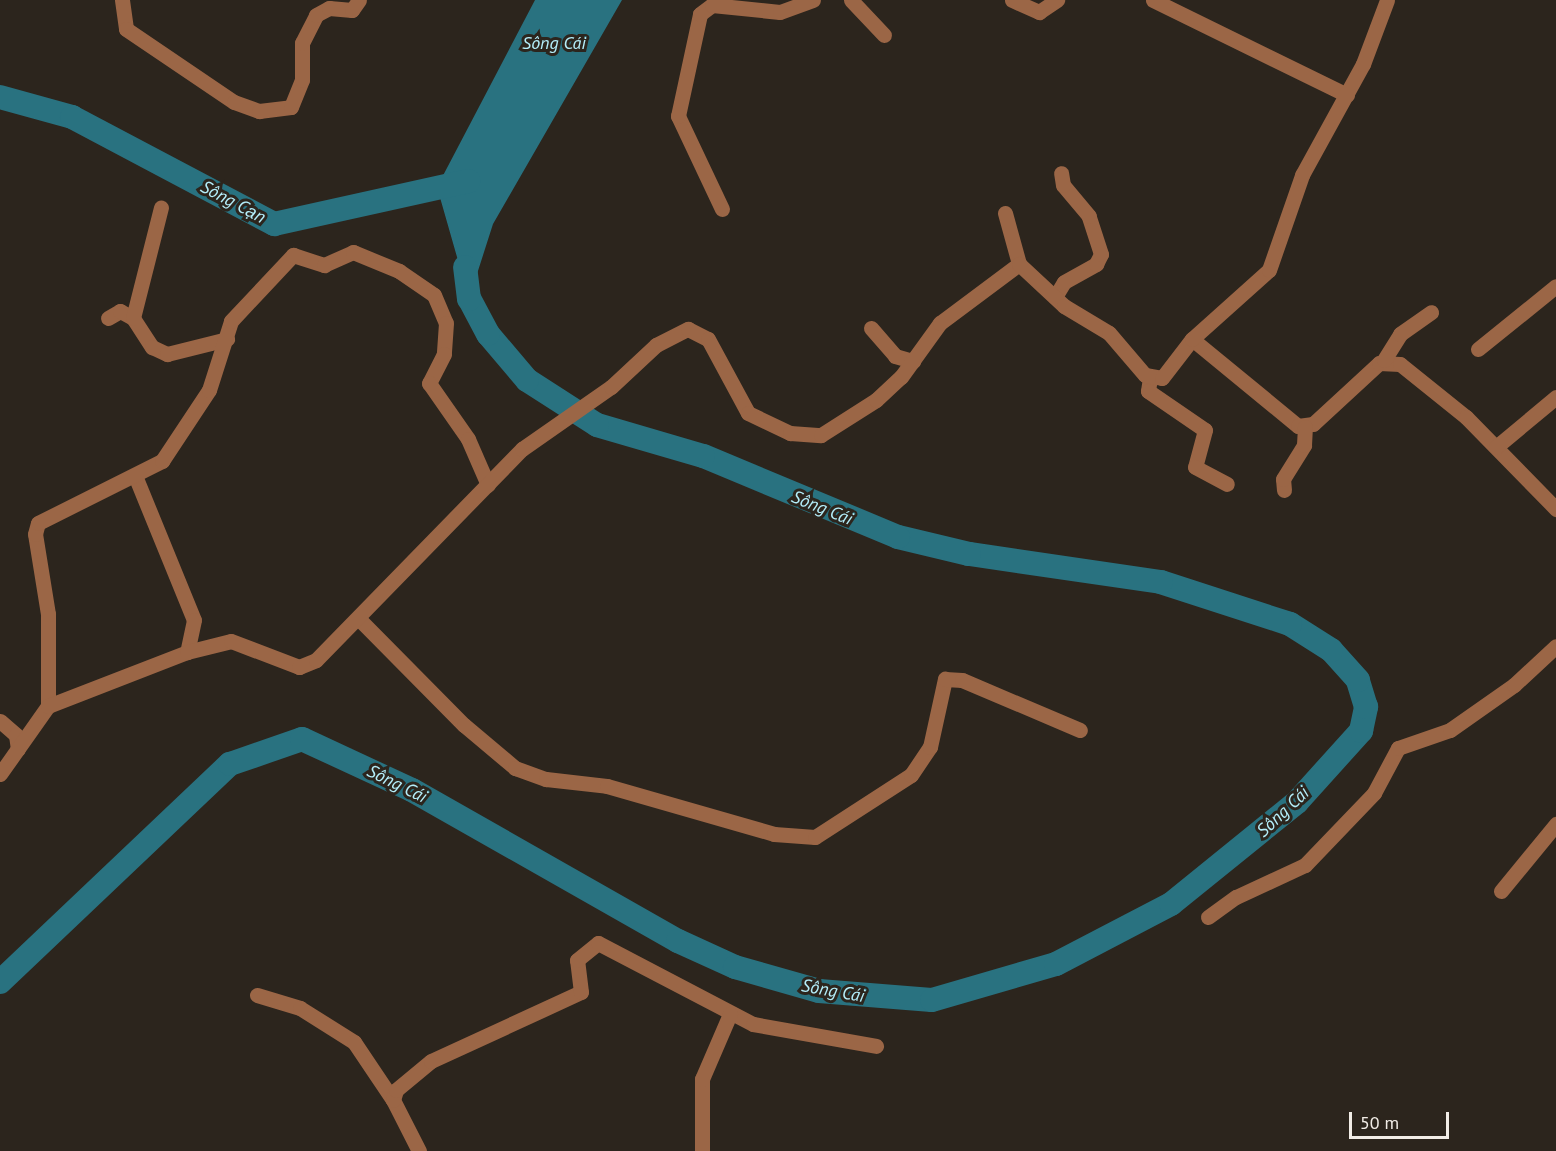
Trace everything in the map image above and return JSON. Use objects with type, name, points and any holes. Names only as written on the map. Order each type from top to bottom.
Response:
[{"type":"street","points":[[122,0],[126,29],[234,102],[259,111],[291,107],[302,80],[302,43],[324,5],[352,10],[358,0]]},
{"type":"street","points":[[722,209],[678,116],[700,14],[712,5],[780,12],[813,0]]},
{"type":"street","points":[[851,0],[884,35]]},
{"type":"street","points":[[1012,0],[1039,12],[1057,0]]},
{"type":"street","points":[[1153,0],[1347,96]]},
{"type":"street","points":[[1150,378],[1170,372],[1192,339],[1269,270],[1302,175],[1347,96],[1387,0]]},
{"type":"street","points":[[1055,297],[1064,282],[1095,264],[1101,255],[1089,216],[1063,185],[1061,173]]},
{"type":"street","points":[[134,318],[161,207]]},
{"type":"street","points":[[1005,213],[1019,264],[1055,297],[1109,333],[1150,378]]},
{"type":"street","points":[[48,706],[48,614],[35,529],[48,515],[136,478],[168,453],[209,390],[226,339],[241,306],[293,255],[324,266],[353,252],[399,271],[425,286],[441,307],[444,354],[429,383],[468,439],[488,485]]},
{"type":"street","points":[[0,774],[48,706],[187,652],[231,641],[299,667],[316,660],[359,619],[386,585],[522,449],[611,387],[664,339],[696,329],[708,339],[748,413],[790,433],[813,436],[876,400],[913,361],[947,317],[1019,264]]},
{"type":"street","points":[[1478,350],[1556,286]]},
{"type":"street","points":[[108,318],[120,311],[134,318],[152,347],[167,354],[226,339]]},
{"type":"street","points":[[1284,490],[1283,479],[1304,445],[1305,427],[1384,360],[1400,334],[1431,312]]},
{"type":"street","points":[[871,328],[895,356],[913,361]]},
{"type":"street","points":[[1192,339],[1292,423],[1305,427]]},
{"type":"street","points":[[1384,360],[1421,378],[1496,447],[1556,509]]},
{"type":"street","points":[[1150,378],[1148,391],[1205,430],[1195,467],[1227,484]]},
{"type":"street","points":[[1496,447],[1556,397]]},
{"type":"street","points":[[136,478],[194,620],[187,652]]},
{"type":"street","points":[[359,619],[464,725],[514,768],[546,779],[607,786],[774,834],[815,837],[911,775],[930,747],[945,679],[962,680],[1080,730]]},
{"type":"street","points":[[1208,917],[1236,897],[1305,866],[1374,793],[1398,748],[1442,734],[1514,686],[1556,646]]},
{"type":"street","points":[[0,721],[16,735],[18,749]]},
{"type":"street","points":[[1501,891],[1556,824]]},
{"type":"street","points":[[393,1100],[396,1090],[427,1064],[581,992],[577,960],[598,943],[730,1014],[793,1035],[876,1046]]},
{"type":"street","points":[[257,995],[300,1008],[354,1042],[393,1100],[419,1151]]},
{"type":"street","points":[[702,1151],[702,1079],[730,1014]]},
{"type":"water","name":"Sông Cái","points":[[535,0],[622,0],[493,224],[469,299],[437,187]]},
{"type":"waterway","name":"Sông Cạn","points":[[0,97],[72,117],[274,224],[468,181]]},
{"type":"waterway","name":"Sông Cái","points":[[0,982],[230,764],[302,739],[412,790],[678,941],[735,967],[819,991],[932,1000],[1056,964],[1171,904],[1297,802],[1361,731],[1366,707],[1358,680],[1331,650],[1290,624],[1161,582],[969,554],[898,537],[703,456],[597,425],[527,380],[488,334],[469,299],[465,267]]}]
